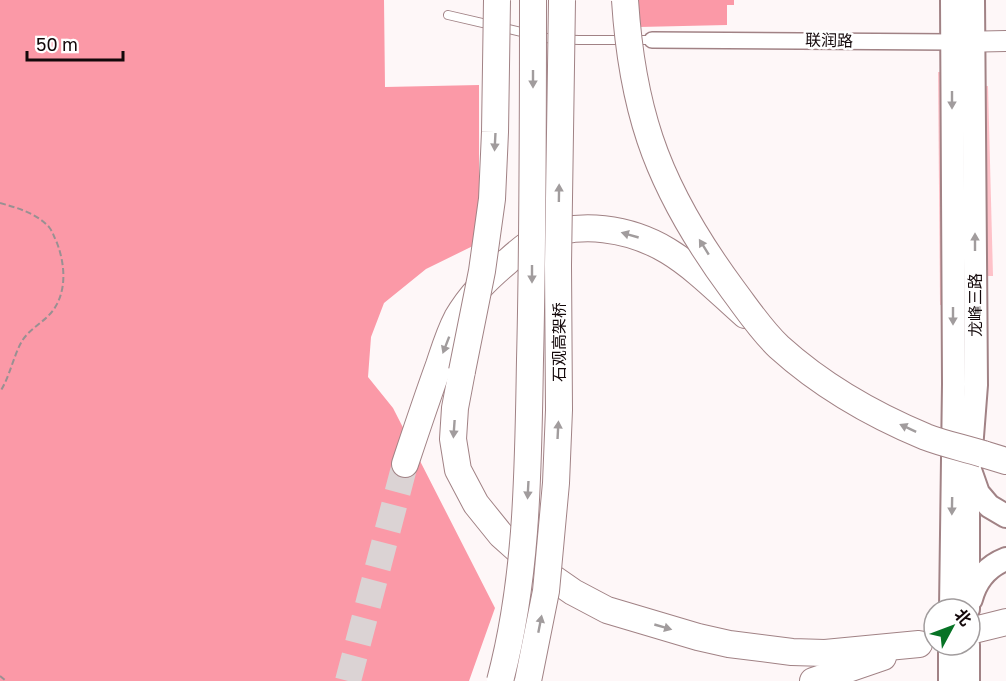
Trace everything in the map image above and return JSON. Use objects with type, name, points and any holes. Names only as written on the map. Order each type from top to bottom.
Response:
[{"type":"highway","points":[[497,0],[492,199],[482,271],[455,408],[453,439],[459,470],[476,504],[501,536],[537,567],[573,592],[607,610],[698,637],[729,644],[792,652],[825,653],[922,642]]},
{"type":"highway","name":"石观高架桥","points":[[500,681],[517,596],[528,486],[532,294],[533,0]]},
{"type":"highway","name":"石观高架桥","points":[[528,681],[546,591],[556,483],[559,410],[558,265],[562,0]]},
{"type":"highway","points":[[625,0],[627,31],[636,84],[658,159],[688,221],[715,265],[761,329]]},
{"type":"highway","points":[[405,464],[430,388],[456,320],[471,297],[490,276],[537,239],[560,232],[586,229],[612,230],[641,238],[667,250],[689,266],[807,370],[850,399],[927,437],[991,461]]},
{"type":"highway","points":[[982,628],[1006,622]]},
{"type":"highway","points":[[813,681],[922,643]]},
{"type":"main road","name":"龙峰三路","points":[[952,0],[963,42],[975,385],[991,461],[968,488],[963,539],[953,597]]},
{"type":"main road","name":"龙峰三路","points":[[968,597],[954,384],[963,42],[972,0]]},
{"type":"main road","points":[[991,461],[978,493],[989,506],[1006,516]]},
{"type":"main road","points":[[963,539],[1006,524]]},
{"type":"main road","points":[[963,539],[1006,550]]},
{"type":"main road","points":[[972,597],[974,588],[984,573],[997,562],[1006,559]]},
{"type":"main road","points":[[950,657],[950,681]]},
{"type":"main road","points":[[968,657],[968,681]]},
{"type":"street","name":"联润路","points":[[652,40],[800,35],[963,42],[1006,41]]},
{"type":"lane","points":[[448,15],[551,39],[652,40]]},
{"type":"path","points":[[0,203],[16,206],[38,218],[50,228],[54,233],[60,253],[64,279],[62,295],[55,308],[44,321],[31,330],[21,343],[0,392]]},
{"type":"path","points":[[0,676],[6,681]]},
{"type":"shaded area","points":[[0,0],[384,0],[385,87],[479,85],[479,243],[426,269],[384,303],[371,337],[368,377],[393,408],[495,608],[469,681],[0,681]]},
{"type":"shaded area","points":[[637,0],[734,0],[734,5],[727,5],[727,25],[639,27]]},
{"type":"shaded area","points":[[938,72],[941,72],[943,305],[940,305]]},
{"type":"shaded area","points":[[984,86],[988,86],[993,276],[985,276]]},
{"type":"tunnel","points":[[348,681],[405,464]]}]
